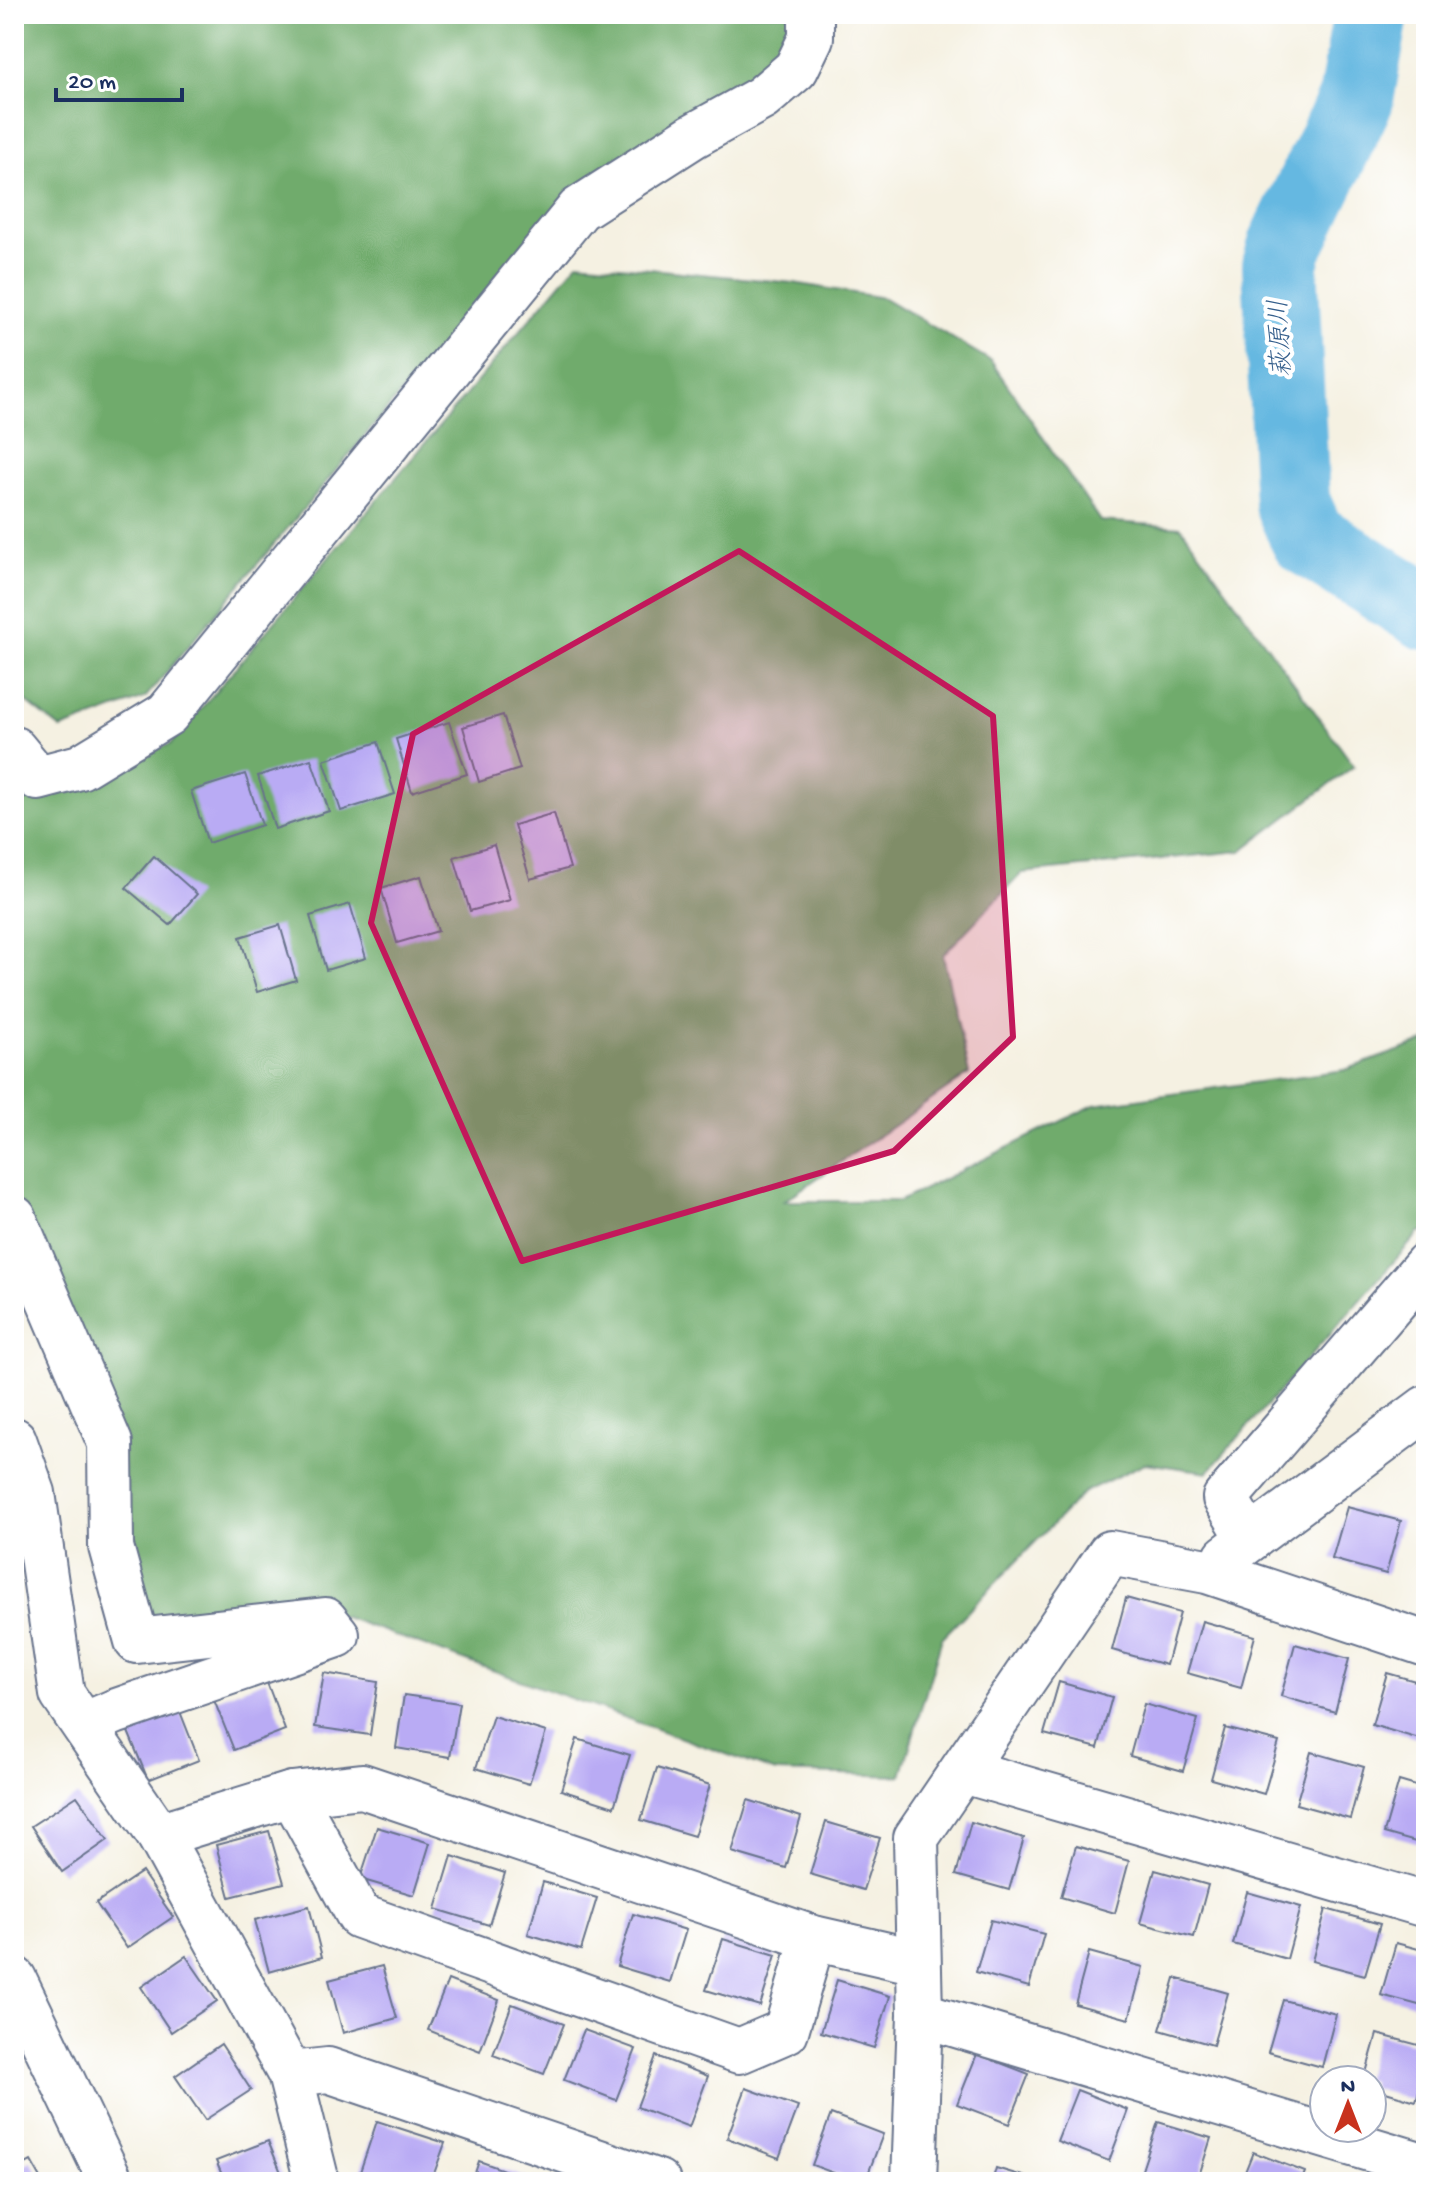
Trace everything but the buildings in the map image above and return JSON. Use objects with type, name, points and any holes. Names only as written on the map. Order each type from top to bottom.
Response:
[{"type":"street","points":[[22,772],[80,767],[167,714],[579,209],[693,136],[762,98],[796,69],[811,38],[811,14]]},
{"type":"street","points":[[14,1218],[110,1443],[111,1547],[137,1641],[325,1620],[337,1635],[84,1725]]},
{"type":"street","points":[[1250,1539],[1225,1498],[1426,1265]]},
{"type":"street","points":[[1207,1571],[1426,1408]]},
{"type":"street","points":[[14,1440],[33,1493],[62,1694],[159,1835],[290,2074],[317,2182]]},
{"type":"street","points":[[914,2182],[920,2014],[916,1838],[1110,1553],[1207,1571],[1426,1644]]},
{"type":"street","points":[[964,1771],[1426,1905]]},
{"type":"street","points":[[159,1835],[292,1794],[362,1786],[813,1938],[918,1962]]},
{"type":"street","points":[[292,1794],[359,1916],[739,2051],[786,2031],[813,1938]]},
{"type":"street","points":[[14,1979],[111,2182]]},
{"type":"street","points":[[920,2014],[1426,2166]]},
{"type":"street","points":[[290,2074],[328,2070],[658,2182]]},
{"type":"highlighted area","points":[[739,551],[993,716],[1013,1037],[894,1151],[522,1261],[371,923],[413,734]]},
{"type":"green space","points":[[14,14],[789,14],[791,21],[781,63],[568,194],[145,698],[61,729],[14,692]]},
{"type":"green space","points":[[578,262],[794,283],[884,298],[991,361],[1100,521],[1181,527],[1354,766],[1241,851],[1022,873],[943,955],[969,1074],[784,1201],[900,1201],[1094,1105],[1345,1070],[1426,1041],[1426,1232],[1419,1233],[1208,1472],[1145,1463],[1084,1492],[942,1638],[901,1776],[776,1772],[344,1617],[131,1618],[100,1444],[14,1233],[14,795],[171,744]]},
{"type":"waterway","name":"萩原川","points":[[1371,14],[1356,99],[1286,245],[1280,266],[1292,502],[1308,538],[1426,612]]}]
